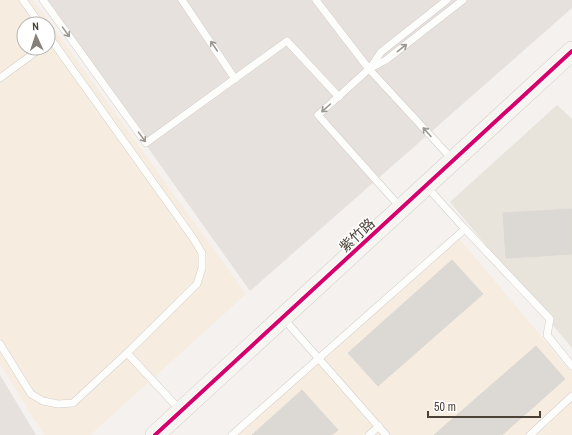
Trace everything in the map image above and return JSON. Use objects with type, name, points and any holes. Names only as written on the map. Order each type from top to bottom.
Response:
[{"type":"street","name":"紫竹路","points":[[155,435],[572,51]]},
{"type":"lane","points":[[23,0],[34,16]]},
{"type":"lane","points":[[43,0],[146,143],[287,41],[339,97]]},
{"type":"lane","points":[[182,0],[236,79]]},
{"type":"lane","points":[[316,0],[369,69],[453,160]]},
{"type":"lane","points":[[402,208],[318,115],[369,69],[381,52],[447,0]]},
{"type":"lane","points":[[369,69],[386,60],[463,0]]},
{"type":"lane","points":[[0,344],[31,394],[43,401],[58,404],[73,404],[128,353],[197,284],[202,268],[202,253],[56,49]]},
{"type":"lane","points":[[0,78],[30,56]]},
{"type":"lane","points":[[426,186],[550,319],[547,335],[572,366]]},
{"type":"lane","points":[[232,435],[465,229]]},
{"type":"lane","points":[[283,318],[386,435]]},
{"type":"lane","points":[[128,353],[182,411]]},
{"type":"lane","points":[[530,435],[572,396]]},
{"type":"lane","points":[[369,435],[378,426]]},
{"type":"shaded area","points":[[0,0],[33,0],[45,16],[16,16],[16,56],[56,56],[56,32],[246,294],[90,435],[44,435],[0,364]]},
{"type":"shaded area","points":[[43,0],[572,0],[572,8],[250,291],[56,18],[56,16],[54,16]]},
{"type":"shaded area","points":[[557,105],[572,119],[572,348],[450,202]]},
{"type":"shaded area","points":[[457,236],[572,373],[572,435],[232,435]]},
{"type":"shaded area","points":[[0,375],[36,435],[0,435]]},
{"type":"building","points":[[572,209],[572,254],[506,258],[503,213]]},
{"type":"building","points":[[452,260],[483,294],[378,386],[348,353]]},
{"type":"building","points":[[536,346],[565,379],[502,435],[434,435]]},
{"type":"building","points":[[302,390],[338,430],[332,435],[252,435]]},
{"type":"cycle path","points":[[155,435],[572,51]]}]
